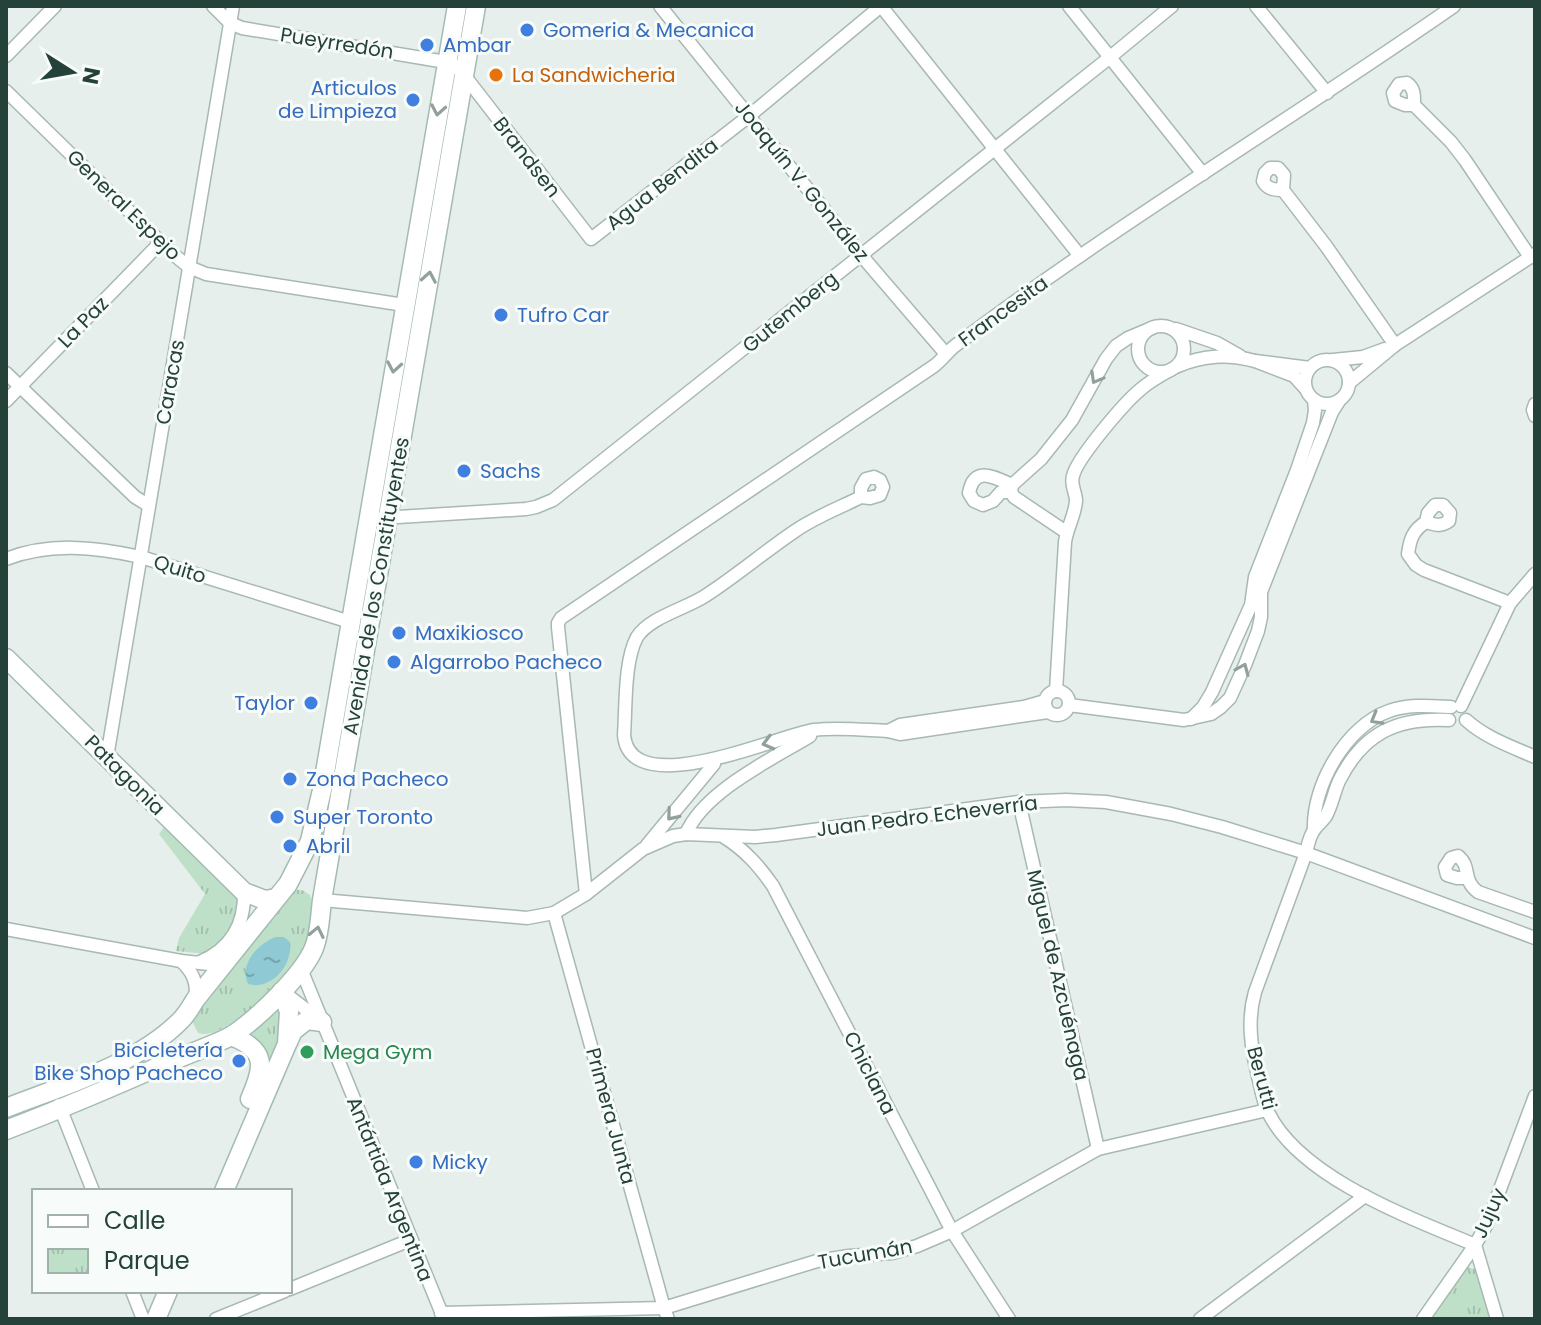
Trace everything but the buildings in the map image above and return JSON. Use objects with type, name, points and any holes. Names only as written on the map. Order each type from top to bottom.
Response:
[{"type":"main road","name":"Avenida de los Constituyentes","points":[[6,1108],[134,1055],[167,1033],[184,1018],[282,891],[306,852],[315,826],[457,6]]},
{"type":"main road","name":"Avenida de los Constituyentes","points":[[6,1130],[231,1036],[282,991],[314,949],[476,6]]},
{"type":"main road","name":"Patagonia","points":[[6,658],[244,892]]},
{"type":"main road","points":[[244,892],[265,900],[303,881],[317,888],[322,900]]},
{"type":"main road","points":[[244,892],[249,918],[246,935]]},
{"type":"main road","points":[[282,991],[289,1012],[287,1044]]},
{"type":"main road","points":[[184,1018],[184,1034],[192,1041],[208,1045]]},
{"type":"main road","points":[[225,1189],[293,1031],[307,1020],[322,1022]]},
{"type":"main road","points":[[212,1189],[260,1073],[260,1059],[256,1051],[245,1041],[231,1036]]},
{"type":"main road","points":[[156,1319],[167,1293]]},
{"type":"main road","points":[[170,1319],[181,1293]]},
{"type":"street","points":[[6,56],[55,6]]},
{"type":"street","points":[[213,6],[230,23]]},
{"type":"street","name":"Caracas","points":[[107,757],[233,6]]},
{"type":"street","name":"Joaquín V. González","points":[[660,6],[861,255],[946,354]]},
{"type":"street","points":[[881,6],[1080,256]]},
{"type":"street","name":"Agua Bendita","points":[[591,239],[749,116],[881,6]]},
{"type":"street","points":[[1069,6],[1203,174]]},
{"type":"street","name":"Gutemberg","points":[[368,516],[387,519],[526,509],[553,500],[1172,6]]},
{"type":"street","points":[[1256,6],[1327,93]]},
{"type":"street","name":"Francesita","points":[[586,894],[558,623],[561,618],[934,366],[1080,256],[1327,93],[1448,8]]},
{"type":"street","name":"Pueyrredón","points":[[230,23],[242,28],[447,61]]},
{"type":"street","points":[[447,61],[464,75]]},
{"type":"street","name":"Brandsen","points":[[464,75],[591,239]]},
{"type":"street","name":"General Espejo","points":[[6,91],[189,267],[206,274],[404,305]]},
{"type":"street","points":[[1191,719],[1212,692],[1261,592],[1332,412],[1349,383],[1395,345],[1533,255],[1451,142],[1414,105]]},
{"type":"street","points":[[1283,190],[1395,345]]},
{"type":"street","name":"La Paz","points":[[6,401],[161,242]]},
{"type":"street","points":[[1066,532],[1019,501],[1012,489],[1072,420],[1106,359],[1116,346],[1128,338],[1159,325],[1173,328],[1294,376],[1314,400],[1313,423],[1255,577],[1261,617],[1258,631],[1230,698],[1211,714],[1184,720],[1069,705]]},
{"type":"street","points":[[1152,328],[1141,337],[1138,352],[1151,370],[1165,372],[1207,356],[1310,368]]},
{"type":"street","points":[[1056,691],[1066,532],[1076,502],[1073,476],[1078,464],[1128,400],[1182,360],[1183,339],[1173,328]]},
{"type":"street","points":[[1305,388],[1310,368],[1315,363],[1363,357],[1395,345]]},
{"type":"street","points":[[1328,360],[1345,370],[1349,383]]},
{"type":"street","points":[[6,373],[135,497],[148,505]]},
{"type":"street","points":[[1314,400],[1326,404],[1339,401]]},
{"type":"street","points":[[1535,404],[1535,416]]},
{"type":"street","points":[[861,497],[798,529],[703,597],[654,622],[637,638],[632,650],[625,722],[625,742],[630,753],[650,764],[699,763],[811,730],[888,731],[900,725],[1024,707],[1046,706],[1058,715],[1065,712],[1069,705]]},
{"type":"street","points":[[1426,522],[1418,527],[1409,542],[1408,554],[1416,565],[1510,603]]},
{"type":"street","name":"Quito","points":[[6,559],[52,548],[112,551],[141,557],[350,622]]},
{"type":"street","points":[[1454,711],[1510,603],[1535,574]]},
{"type":"street","points":[[1046,706],[1049,694],[1056,691],[1064,694],[1069,705]]},
{"type":"street","name":"Berutti","points":[[1475,1245],[1365,1196],[1324,1171],[1284,1135],[1267,1110],[1255,1064],[1250,1027],[1251,1006],[1314,830],[1325,817],[1339,781],[1363,746],[1397,724],[1454,711],[1452,724],[1458,725],[1466,720],[1492,739],[1535,757]]},
{"type":"street","points":[[686,834],[697,813],[712,798],[822,730]]},
{"type":"street","points":[[733,752],[745,762],[745,776]]},
{"type":"street","points":[[714,761],[714,770],[721,779],[733,784]]},
{"type":"street","points":[[643,849],[714,761]]},
{"type":"street","name":"Juan Pedro Echeverría","points":[[322,900],[527,918],[554,913],[586,894],[643,849],[673,836],[776,835],[1019,802],[1089,800],[1171,814],[1222,827],[1306,853],[1535,938]]},
{"type":"street","name":"Miguel de Azcuénaga","points":[[1019,802],[1098,1149]]},
{"type":"street","name":"Chiclana","points":[[722,835],[754,861],[773,886],[952,1231],[1009,1319]]},
{"type":"street","points":[[1466,878],[1478,892],[1535,912]]},
{"type":"street","points":[[197,963],[216,955],[226,945],[242,918],[244,892]]},
{"type":"street","name":"Primera Junta","points":[[554,913],[666,1314]]},
{"type":"street","points":[[6,929],[181,961],[224,964]]},
{"type":"street","points":[[181,961],[191,970],[195,980],[195,1000]]},
{"type":"street","name":"Antártida Argentina","points":[[301,969],[443,1316]]},
{"type":"street","points":[[282,991],[322,1022]]},
{"type":"street","points":[[53,1089],[92,1189]]},
{"type":"street","name":"Jujuy","points":[[1423,1319],[1487,1224],[1535,1096]]},
{"type":"street","name":"Tucumán","points":[[443,1316],[666,1314],[817,1261],[892,1253],[917,1246],[952,1231],[1098,1149],[1267,1110]]},
{"type":"street","points":[[1200,1319],[1365,1196]]},
{"type":"street","points":[[292,1288],[410,1240]]},
{"type":"street","points":[[1475,1245],[1497,1319]]},
{"type":"street","points":[[133,1293],[143,1319]]},
{"type":"street","points":[[216,1319],[281,1293]]},
{"type":"green space","points":[[164,827],[239,897],[242,906],[225,942],[206,954],[176,951],[179,938],[205,894],[159,834]]},
{"type":"green space","points":[[296,890],[310,895],[313,908],[308,937],[296,961],[240,1017],[210,1033],[198,1033],[192,1021],[197,1013],[251,941]]},
{"type":"green space","points":[[283,1004],[283,1036],[265,1077],[265,1051],[258,1043],[244,1037]]},
{"type":"green space","points":[[1468,1267],[1477,1270],[1493,1319],[1430,1319]]},
{"type":"water","points":[[275,937],[284,937],[290,942],[284,967],[273,980],[257,985],[248,984],[246,969],[251,956]]},
{"type":"place","name":"Gomeria & Mecanica","points":[[527,30]]},
{"type":"place","name":"Ambar","points":[[427,45]]},
{"type":"place","name":"La Sandwicheria","points":[[496,75]]},
{"type":"place","name":"Articulos de Limpieza","points":[[413,100]]},
{"type":"place","name":"Tufro Car","points":[[501,315]]},
{"type":"place","name":"Sachs","points":[[464,471]]},
{"type":"place","name":"Maxikiosco","points":[[399,633]]},
{"type":"place","name":"Algarrobo Pacheco","points":[[394,662]]},
{"type":"place","name":"Taylor","points":[[311,703]]},
{"type":"place","name":"Zona Pacheco","points":[[290,779]]},
{"type":"place","name":"Super Toronto","points":[[277,817]]},
{"type":"place","name":"Abril","points":[[290,846]]},
{"type":"place","name":"Mega Gym","points":[[307,1052]]},
{"type":"place","name":"Bicicletería Bike Shop Pacheco","points":[[239,1061]]},
{"type":"place","name":"Micky","points":[[416,1162]]}]
